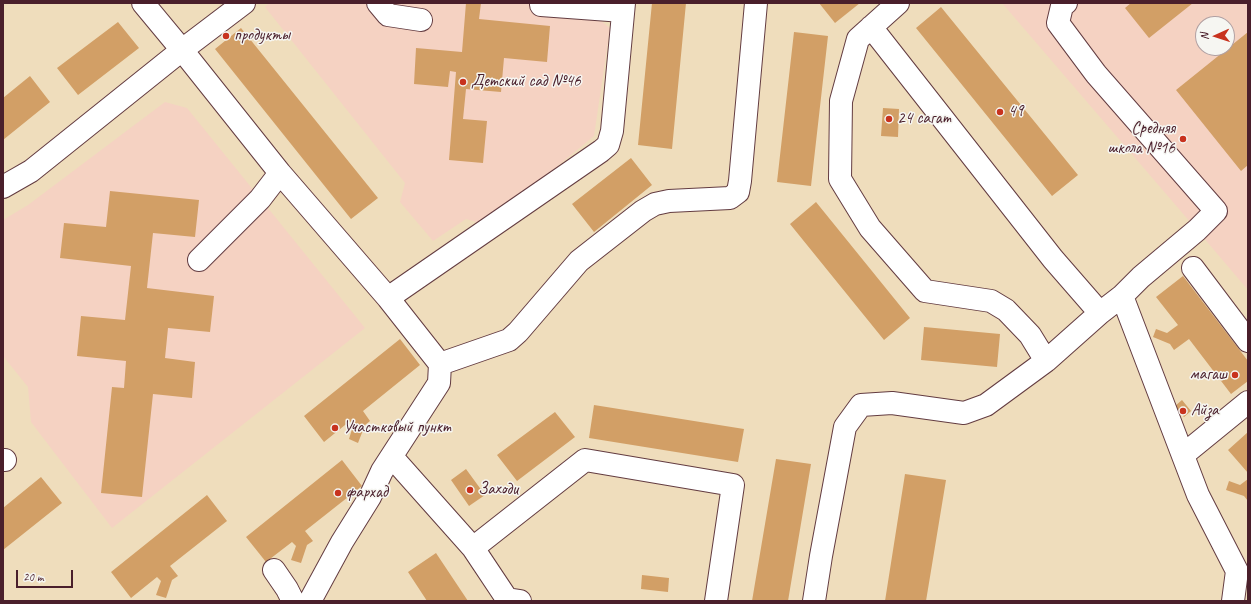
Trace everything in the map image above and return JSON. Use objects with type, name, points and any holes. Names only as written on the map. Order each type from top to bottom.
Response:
[{"type":"lane","points":[[143,3],[280,173],[388,298],[440,364],[439,383],[382,471],[370,497],[342,542],[310,601]]},
{"type":"lane","points":[[3,187],[31,171],[182,50],[244,3]]},
{"type":"lane","points":[[378,3],[388,15],[421,20]]},
{"type":"lane","points":[[440,364],[509,340],[518,332],[579,261],[643,211],[655,204],[669,201],[730,198],[738,192],[756,3]]},
{"type":"lane","points":[[898,3],[858,39],[841,101],[840,179],[870,228],[925,291],[991,301],[1006,310],[1030,335],[1046,361]]},
{"type":"lane","points":[[814,601],[845,427],[861,405],[892,403],[964,413],[986,405],[1046,361],[1197,230],[1216,211],[1096,74],[1058,23],[1062,6],[1066,3]]},
{"type":"lane","points":[[388,298],[601,151],[608,144],[612,131],[623,7],[541,5]]},
{"type":"lane","points":[[871,27],[1052,258],[1100,314]]},
{"type":"lane","points":[[199,260],[260,198],[280,173]]},
{"type":"lane","points":[[1193,268],[1248,341]]},
{"type":"lane","points":[[1122,296],[1198,496],[1237,571],[1234,601]]},
{"type":"lane","points":[[1183,455],[1248,402]]},
{"type":"lane","points":[[392,456],[473,548],[507,599],[520,601]]},
{"type":"lane","points":[[473,548],[585,460],[733,485],[716,601]]},
{"type":"lane","points":[[274,570],[294,601]]},
{"type":"lane","points":[[1234,601],[1248,591]]},
{"type":"shaded area","name":"Детский сад №46","points":[[269,3],[596,3],[595,16],[610,28],[594,136],[486,225],[466,219],[433,241],[400,202],[405,183],[265,7]]},
{"type":"shaded area","name":"Средняя школа №16","points":[[1002,3],[1248,3],[1248,290],[1197,230]]},
{"type":"shaded area","points":[[165,102],[187,108],[365,328],[112,528],[31,422],[28,387],[3,356],[3,220],[28,205]]},
{"type":"building","points":[[466,3],[481,3],[479,19],[550,26],[547,62],[504,58],[501,92],[466,89],[463,119],[487,121],[483,163],[449,160],[456,72],[450,71],[448,87],[414,84],[416,48],[462,52]]},
{"type":"building","points":[[652,3],[686,3],[672,149],[638,145]]},
{"type":"building","points":[[819,3],[860,3],[835,23]]},
{"type":"building","points":[[1131,3],[1193,3],[1149,38],[1125,8]]},
{"type":"building","points":[[941,7],[1078,175],[1052,196],[916,28]]},
{"type":"building","points":[[118,22],[139,48],[78,95],[57,68]]},
{"type":"building","points":[[241,28],[378,198],[351,219],[215,49]]},
{"type":"building","points":[[794,32],[828,36],[811,186],[777,182]]},
{"type":"building","points":[[1248,32],[1248,165],[1241,171],[1176,90],[1218,56],[1235,56],[1235,42]]},
{"type":"building","points":[[30,76],[50,102],[3,140],[3,98]]},
{"type":"building","points":[[883,108],[899,109],[898,137],[881,136]]},
{"type":"building","points":[[631,158],[652,185],[594,232],[572,204]]},
{"type":"building","points":[[110,191],[199,200],[195,237],[153,233],[147,288],[214,296],[210,332],[168,328],[165,358],[195,362],[192,398],[153,394],[142,497],[101,493],[112,387],[124,388],[126,361],[77,356],[81,316],[125,320],[131,266],[60,258],[64,223],[106,227]]},
{"type":"building","points":[[816,202],[910,318],[884,340],[790,224]]},
{"type":"building","points":[[1183,276],[1248,361],[1248,381],[1231,394],[1189,339],[1174,350],[1170,344],[1153,337],[1156,329],[1167,333],[1178,325],[1156,297]]},
{"type":"building","points":[[924,327],[1000,334],[997,367],[921,360]]},
{"type":"building","points":[[400,339],[420,365],[363,411],[370,421],[365,425],[358,443],[349,439],[353,426],[350,421],[324,442],[304,416]]},
{"type":"building","points":[[1182,400],[1191,411],[1184,417],[1175,406]]},
{"type":"building","points":[[594,405],[744,429],[738,462],[589,438]]},
{"type":"building","points":[[555,412],[575,437],[517,481],[497,455]]},
{"type":"building","points":[[1248,432],[1248,473],[1228,450]]},
{"type":"building","points":[[776,459],[811,464],[788,601],[752,601]]},
{"type":"building","points":[[342,460],[362,486],[305,531],[313,541],[307,545],[301,563],[291,560],[296,546],[292,542],[266,562],[246,537]]},
{"type":"building","points":[[466,469],[485,495],[469,506],[451,480]]},
{"type":"building","points":[[905,474],[946,480],[926,601],[885,601]]},
{"type":"building","points":[[41,477],[62,503],[3,550],[3,508]]},
{"type":"building","points":[[1248,479],[1248,501],[1244,496],[1226,490],[1229,481],[1240,485]]},
{"type":"building","points":[[207,495],[227,521],[170,566],[178,576],[172,580],[166,598],[156,595],[161,581],[157,577],[131,598],[111,572]]},
{"type":"building","points":[[436,553],[468,601],[427,601],[408,572]]},
{"type":"building","points":[[642,575],[669,578],[668,592],[641,589]]},
{"type":"place","name":"продукты","points":[[226,36]]},
{"type":"place","name":"Детский сад №46","points":[[463,82]]},
{"type":"place","name":"49","points":[[1000,112]]},
{"type":"place","name":"24 сагат","points":[[889,119]]},
{"type":"place","name":"Средняя школа №16","points":[[1183,139]]},
{"type":"place","name":"магаш","points":[[1235,375]]},
{"type":"place","name":"Айза","points":[[1183,411]]},
{"type":"place","name":"Участковый пункт","points":[[335,428]]},
{"type":"place","name":"Заходи","points":[[470,490]]},
{"type":"place","name":"фархад","points":[[338,493]]}]
